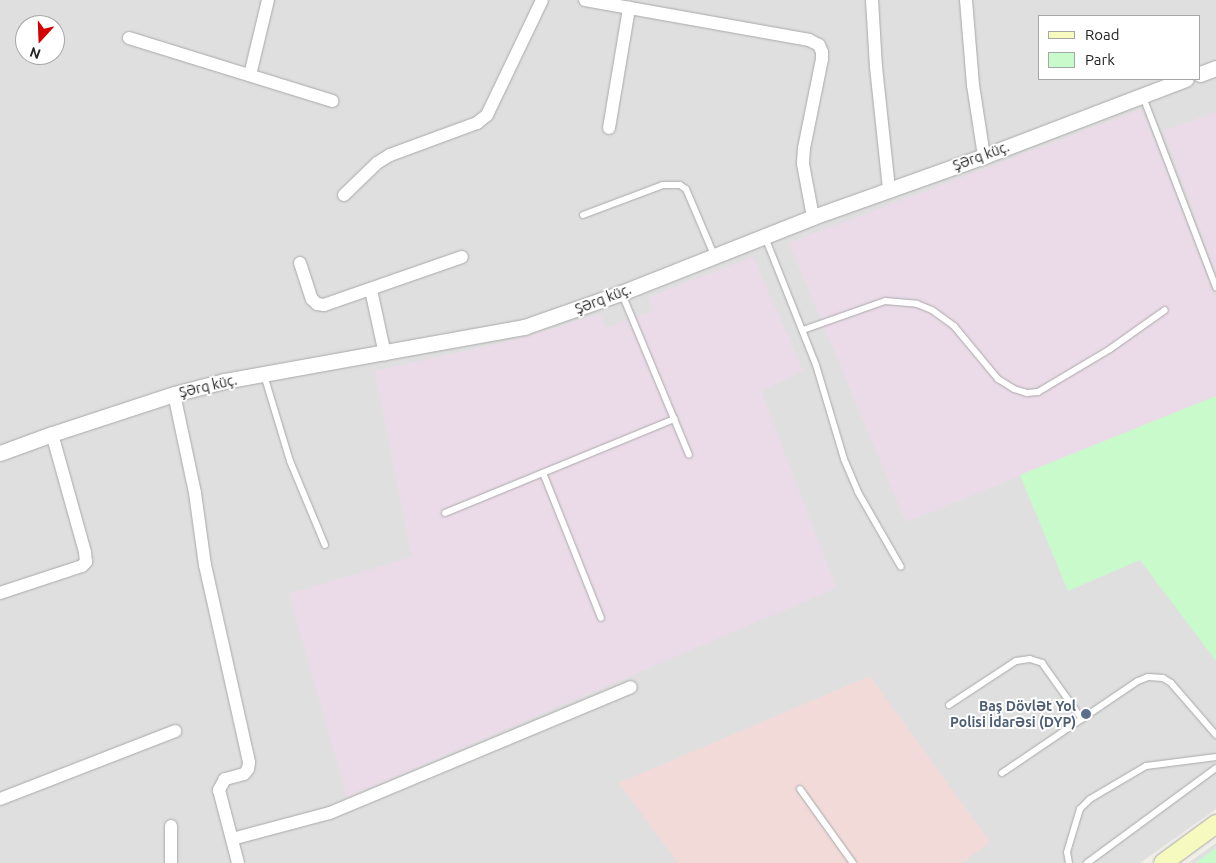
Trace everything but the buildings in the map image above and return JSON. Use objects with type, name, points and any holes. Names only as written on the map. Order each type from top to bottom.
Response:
[{"type":"main road","points":[[1163,863],[1216,824]]},
{"type":"street","points":[[250,75],[268,0]]},
{"type":"street","points":[[344,195],[377,163],[390,155],[477,122],[487,116],[542,0]]},
{"type":"street","points":[[585,0],[809,40],[819,45],[822,59],[804,148],[803,164],[813,217]]},
{"type":"street","points":[[872,0],[876,67],[889,189]]},
{"type":"street","points":[[966,0],[973,85],[984,156]]},
{"type":"street","points":[[609,128],[629,8]]},
{"type":"street","points":[[129,38],[332,100]]},
{"type":"street","points":[[1201,74],[1216,68]]},
{"type":"street","name":"Şərq küç.","points":[[0,453],[174,394],[264,374],[385,354],[524,327],[621,293],[813,217],[984,156],[1183,80]]},
{"type":"street","points":[[300,263],[312,299],[317,304],[324,305],[462,257]]},
{"type":"street","points":[[371,290],[385,354]]},
{"type":"street","points":[[174,394],[195,493],[205,565],[249,762],[248,769],[244,774],[225,779],[219,790],[238,863]]},
{"type":"street","points":[[0,593],[82,566],[86,562],[85,552],[52,434]]},
{"type":"street","points":[[232,839],[330,813],[631,686]]},
{"type":"street","points":[[0,799],[175,731]]},
{"type":"street","points":[[171,826],[171,863]]},
{"type":"lane","points":[[1143,95],[1216,287]]},
{"type":"lane","points":[[582,215],[663,185],[680,185],[686,189],[714,256]]},
{"type":"lane","points":[[765,237],[803,330],[824,389],[844,460],[858,492],[901,567]]},
{"type":"lane","points":[[621,293],[689,455]]},
{"type":"lane","points":[[803,330],[885,301],[916,304],[932,310],[954,326],[998,379],[1014,389],[1027,393],[1038,392],[1110,349],[1165,310]]},
{"type":"lane","points":[[264,374],[287,454],[325,545]]},
{"type":"lane","points":[[445,513],[674,419]]},
{"type":"lane","points":[[544,473],[601,618]]},
{"type":"lane","points":[[949,705],[1016,661],[1030,659],[1042,664],[1082,719]]},
{"type":"lane","points":[[1002,773],[1138,681],[1155,676],[1170,683],[1216,735]]},
{"type":"lane","points":[[1069,863],[1067,852],[1080,809],[1090,798],[1146,766],[1216,757]]},
{"type":"lane","points":[[1087,863],[1216,768]]},
{"type":"lane","points":[[800,789],[853,863]]},
{"type":"shaded area","points":[[0,0],[1216,0],[1216,809],[1140,863],[0,863]]},
{"type":"shaded area","points":[[1142,109],[1216,300],[1216,396],[906,522],[789,243]]},
{"type":"shaded area","points":[[1216,112],[1216,274],[1164,131]]},
{"type":"shaded area","points":[[753,257],[803,371],[761,391],[836,588],[347,797],[289,594],[412,557],[375,371],[522,338],[600,314],[606,328],[654,310],[649,297]]},
{"type":"shaded area","points":[[870,676],[990,842],[962,863],[678,863],[619,783]]},
{"type":"shaded area","points":[[1216,843],[1216,863],[1188,863]]},
{"type":"green space","points":[[1216,396],[1216,661],[1140,560],[1068,591],[1020,475]]},
{"type":"green space","points":[[1216,848],[1216,863],[1195,863]]},
{"type":"place","name":"Baş Dövlət Yol Polisi İdarəsi (DYP)","points":[[1086,714]]}]
